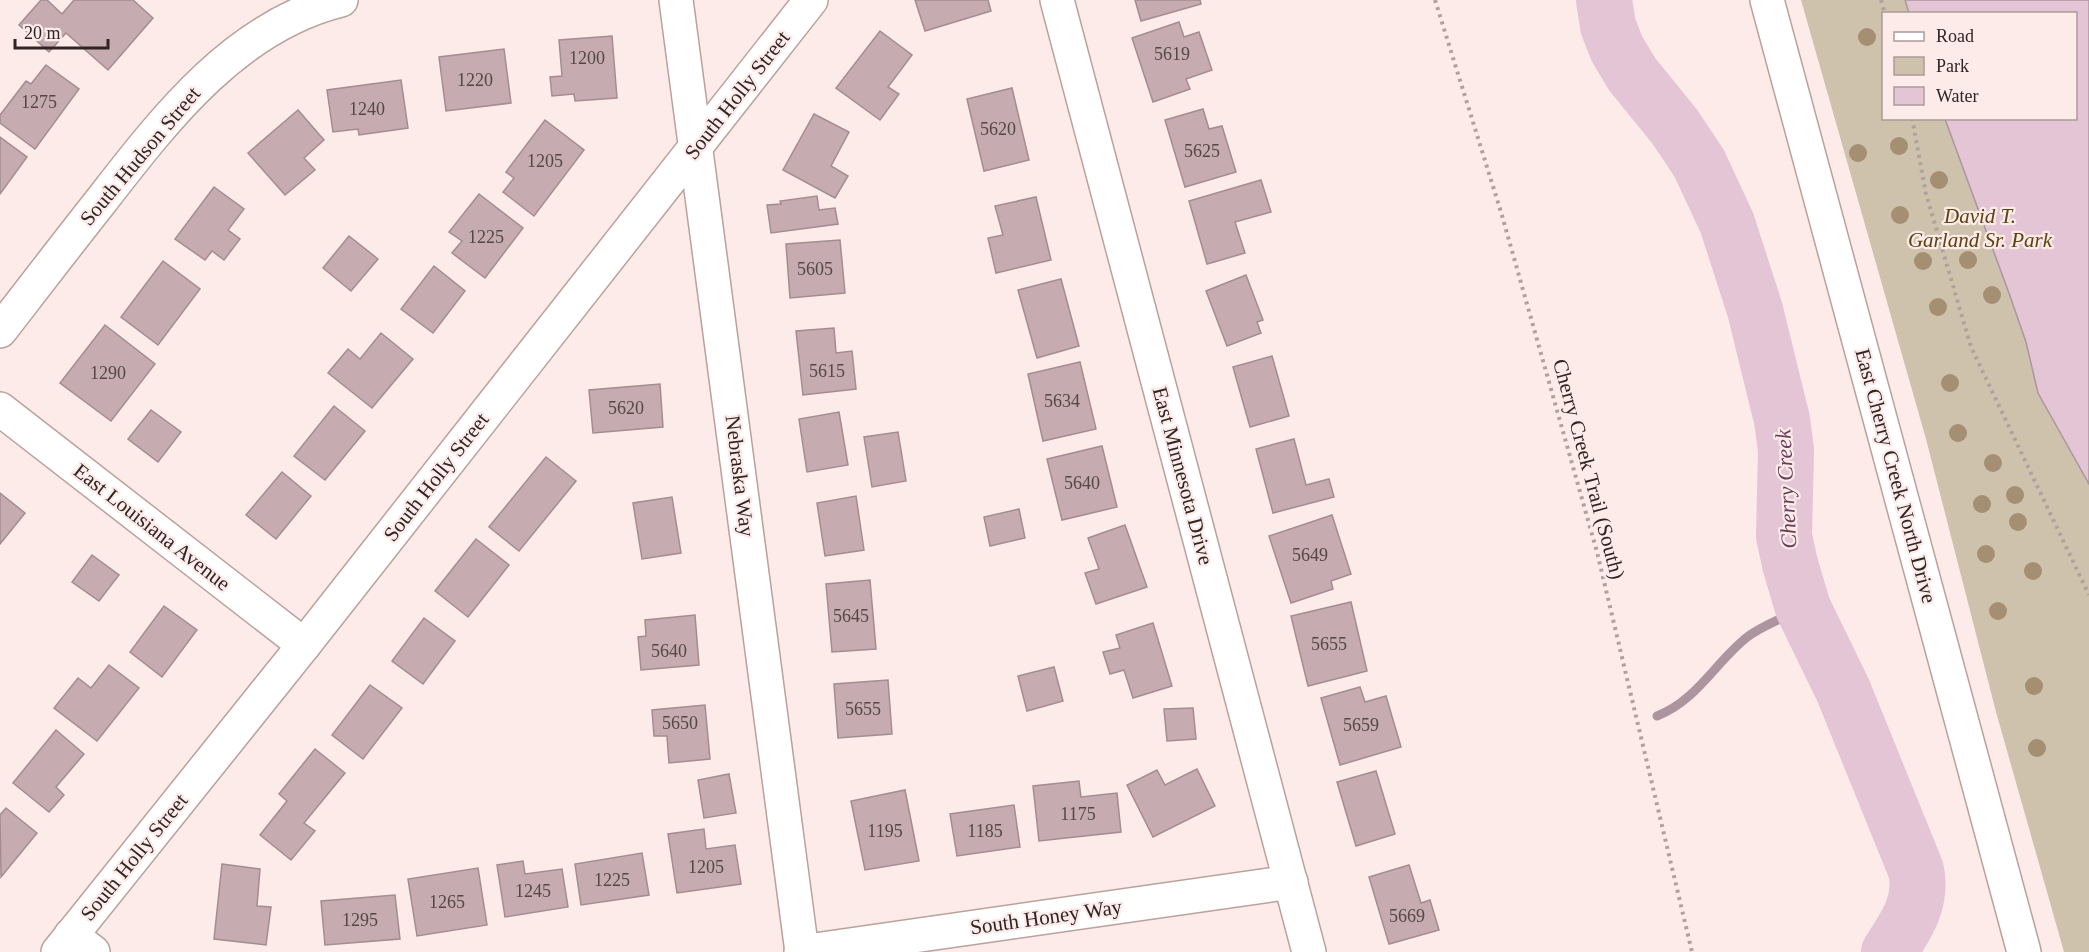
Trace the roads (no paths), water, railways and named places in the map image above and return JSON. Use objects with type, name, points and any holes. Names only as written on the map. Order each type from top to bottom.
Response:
[{"type":"street","name":"South Hudson Street","points":[[0,331],[143,147],[173,111],[207,77],[249,44],[290,20],[341,0]]},
{"type":"street","name":"Nebraska Way","points":[[676,0],[802,952]]},
{"type":"street","name":"South Holly Street","points":[[74,946],[304,645],[811,0]]},
{"type":"street","name":"East Minnesota Drive","points":[[1057,0],[1309,952]]},
{"type":"street","name":"East Cherry Creek North Drive","points":[[1767,0],[2024,952]]},
{"type":"street","name":"East Louisiana Avenue","points":[[0,409],[304,645]]},
{"type":"street","name":"South Honey Way","points":[[802,952],[1291,882]]},
{"type":"water","points":[[1905,0],[2089,0],[2089,484],[2038,393],[2026,342],[1945,120],[2077,120],[2077,12],[1909,12]]},
{"type":"waterway","name":"Cherry Creek","points":[[1604,0],[1608,26],[1617,49],[1632,74],[1675,127],[1699,163],[1727,223],[1755,310],[1782,420],[1786,450],[1784,536],[1790,564],[1803,608],[1843,690],[1916,870],[1917,893],[1912,913],[1889,952]]},
{"type":"waterway","points":[[1657,716],[1683,701],[1752,633],[1803,608]]},
{"type":"park label","name":"David T. Garland Sr. Park","points":[[1980,228]]}]
